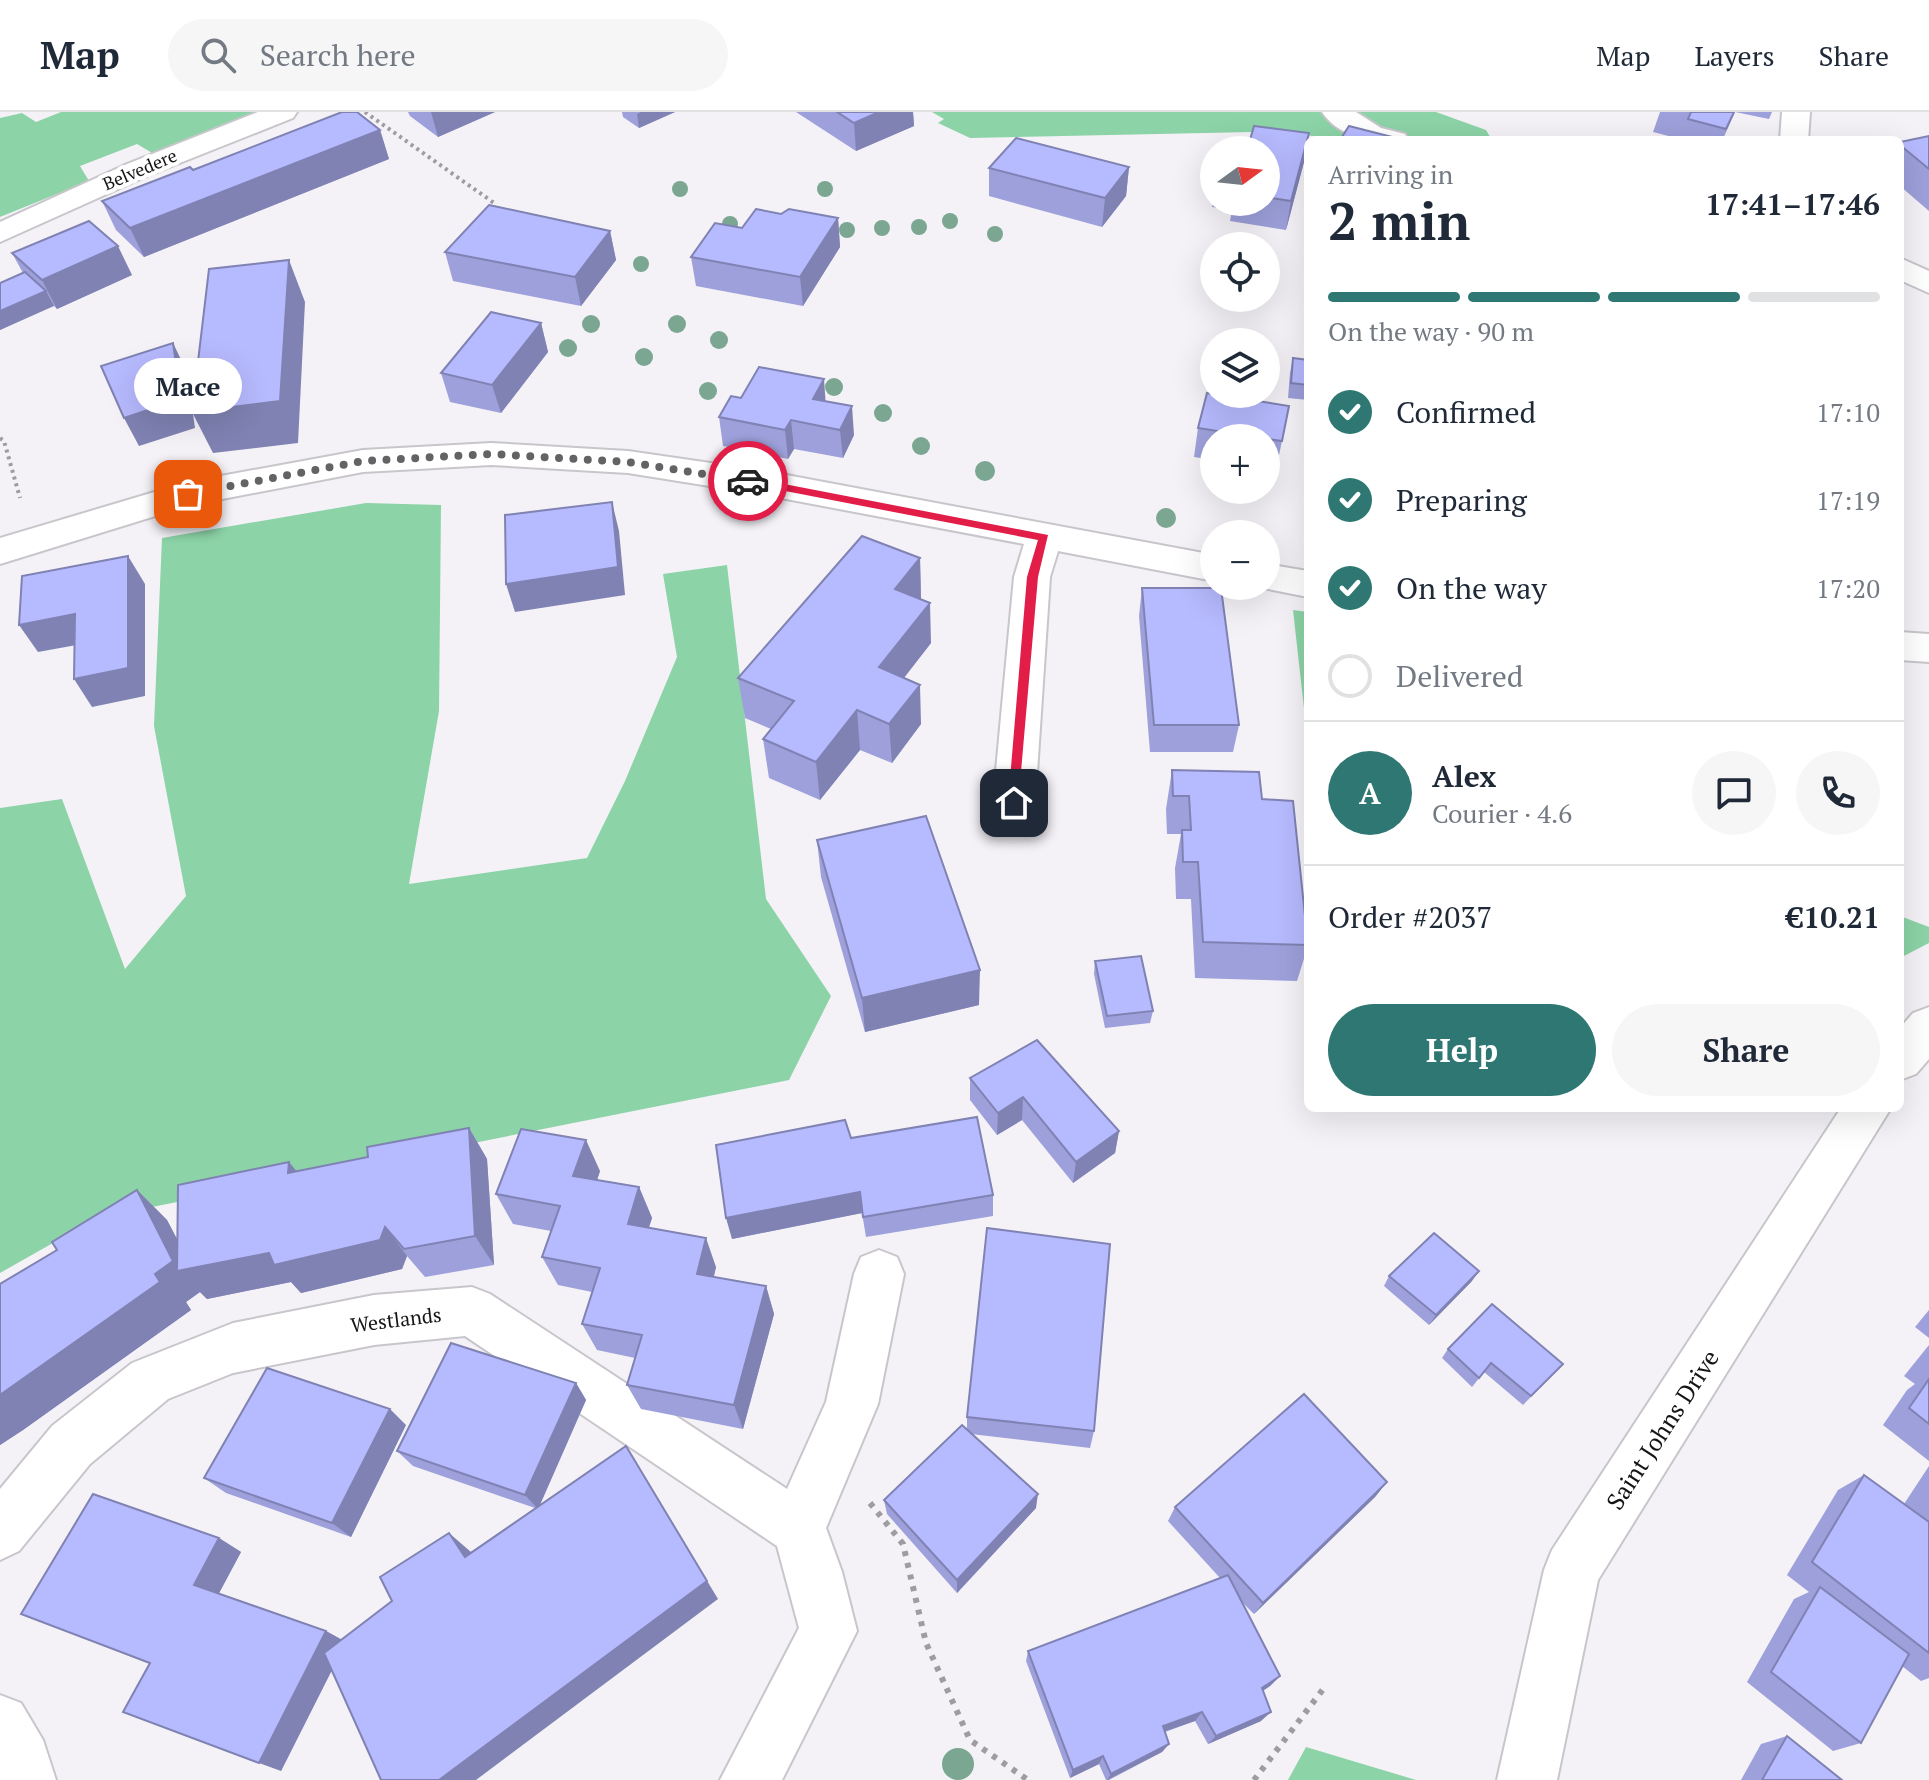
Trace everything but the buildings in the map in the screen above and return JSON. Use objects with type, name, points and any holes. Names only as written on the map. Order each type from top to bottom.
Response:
[{"type":"street","name":"Belvedere","points":[[0,233],[137,170],[283,112]]},
{"type":"street","points":[[1336,112],[1379,136]]},
{"type":"street","points":[[1794,136],[1796,112]]},
{"type":"street","points":[[1904,269],[1929,284]]},
{"type":"street","points":[[16,546],[188,494],[363,461],[491,454],[628,462],[765,483],[1200,566]]},
{"type":"street","points":[[1014,803],[1032,577],[1044,538]]},
{"type":"street","points":[[1280,579],[1304,583]]},
{"type":"street","points":[[1904,646],[1929,648]]},
{"type":"street","points":[[1904,1055],[1929,1027]]},
{"type":"street","name":"Saint Johns Drive","points":[[1527,1780],[1572,1570],[1864,1112]]},
{"type":"street","points":[[750,1780],[828,1631],[814,1572],[798,1528],[852,1404],[879,1274]]},
{"type":"street","name":"Westlands","points":[[0,1532],[71,1445],[150,1381],[233,1348],[374,1320],[472,1311],[798,1528]]},
{"type":"street","points":[[0,1724],[22,1761],[26,1780]]},
{"type":"path","points":[[365,112],[494,203]]},
{"type":"path","points":[[0,438],[4,441],[16,546]]},
{"type":"path","points":[[869,1500],[903,1544],[926,1643],[970,1740],[1028,1780]]},
{"type":"path","points":[[1254,1780],[1324,1688]]},
{"type":"green space","points":[[61,112],[258,112],[154,154],[137,144],[80,166],[89,181],[0,217],[0,118],[22,113],[36,122]]},
{"type":"green space","points":[[932,112],[1436,112],[1486,130],[1490,136],[1312,136],[1252,132],[970,138],[938,123],[944,119]]},
{"type":"green space","points":[[366,503],[441,505],[439,711],[409,884],[587,858],[625,781],[677,657],[663,574],[727,565],[766,899],[831,996],[789,1080],[97,1218],[0,1273],[0,808],[62,799],[125,969],[186,896],[154,726],[162,538]]},
{"type":"green space","points":[[1293,610],[1304,611],[1304,708]]},
{"type":"green space","points":[[1904,918],[1929,927],[1929,943],[1904,956]]},
{"type":"green space","points":[[1306,1747],[1416,1780],[1288,1780]]},
{"type":"way so far","points":[[188,494],[363,461],[491,454],[628,462],[748,481]]},
{"type":"place","name":"Mace","points":[[188,494]]},
{"type":"route","points":[[748,481],[1044,538],[1032,577],[1014,803]]}]
